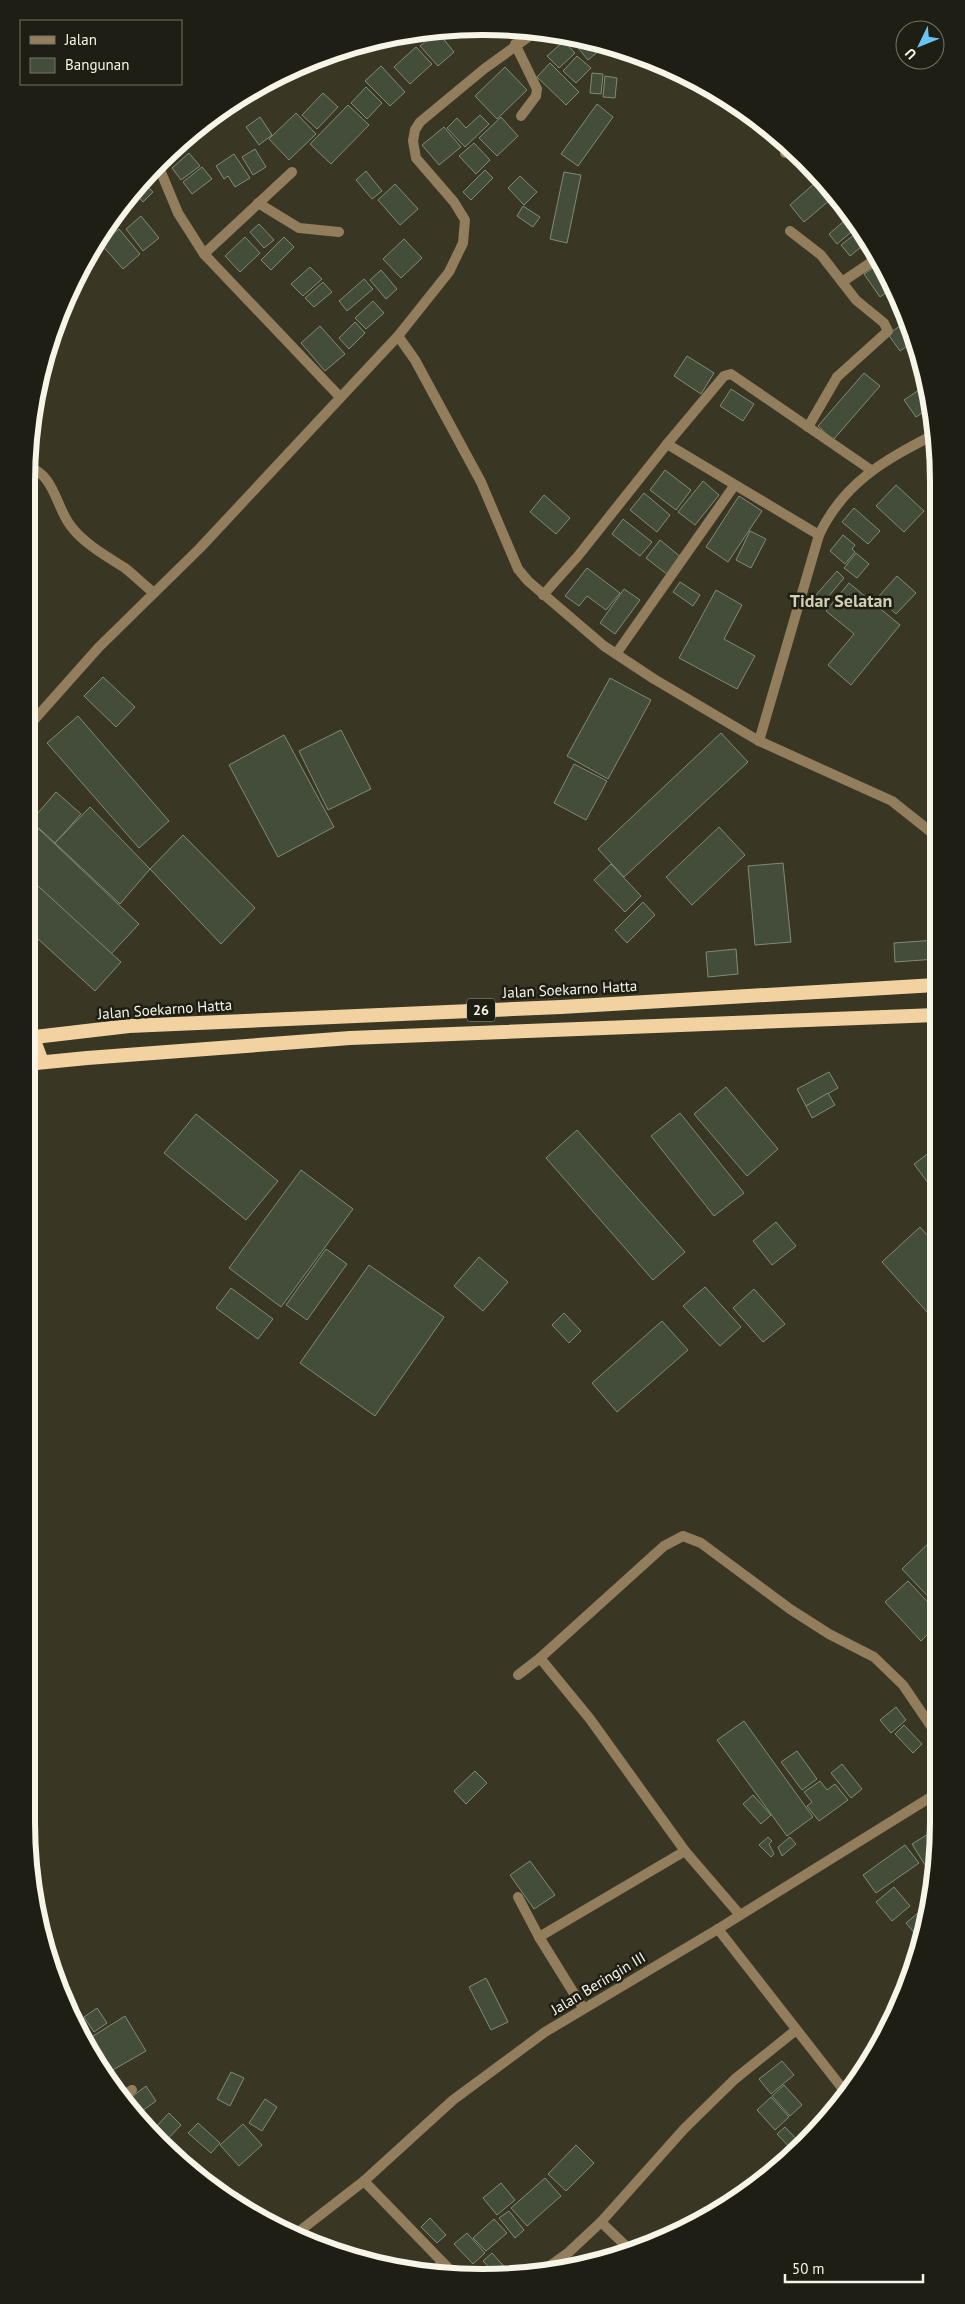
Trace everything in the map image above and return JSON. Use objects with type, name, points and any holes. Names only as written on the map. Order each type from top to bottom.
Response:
[{"type":"highway","name":"Jalan Soekarno Hatta","points":[[35,1037],[129,1026],[561,1006],[930,985]]},
{"type":"highway","name":"26","points":[[35,1063],[350,1038],[930,1015]]},
{"type":"highway","points":[[35,1048],[42,1062]]},
{"type":"street","points":[[35,719],[99,648],[239,507],[340,397],[399,338],[455,262],[463,243],[466,226],[463,215],[416,158],[413,147],[416,130],[420,122],[515,44],[526,37]]},
{"type":"street","points":[[515,44],[537,89],[536,96],[521,116]]},
{"type":"street","points":[[161,172],[178,213],[204,254],[340,397]]},
{"type":"street","points":[[204,254],[292,172]]},
{"type":"street","points":[[258,203],[299,228],[339,232]]},
{"type":"street","points":[[790,231],[821,255],[856,300],[888,328],[837,377],[808,426]]},
{"type":"street","points":[[842,282],[872,262]]},
{"type":"street","points":[[399,338],[415,360],[481,482],[518,568],[543,595],[616,654],[654,679],[759,741],[892,801],[930,831]]},
{"type":"street","points":[[543,595],[578,556],[724,376],[729,374],[734,375],[871,470]]},
{"type":"street","points":[[759,741],[820,535],[837,504],[871,470],[927,438]]},
{"type":"street","points":[[667,444],[734,486],[820,535]]},
{"type":"street","points":[[35,470],[45,478],[63,514],[77,533],[133,575],[154,594]]},
{"type":"street","points":[[616,654],[734,486]]},
{"type":"street","points":[[518,1675],[540,1658],[664,1546],[683,1536],[701,1543],[790,1609],[830,1634],[874,1657],[903,1685],[930,1726]]},
{"type":"street","points":[[540,1658],[590,1719],[685,1851],[740,1915]]},
{"type":"street","name":"Jalan Beringin III","points":[[301,2230],[364,2181],[453,2100],[506,2060],[583,2008],[718,1929],[930,1798]]},
{"type":"street","points":[[539,1937],[685,1851]]},
{"type":"street","points":[[518,1897],[539,1937],[583,2008]]},
{"type":"street","points":[[718,1929],[842,2088]]},
{"type":"street","points":[[554,2263],[569,2252],[601,2222],[684,2129],[735,2079],[796,2030]]},
{"type":"street","points":[[127,2093],[132,2090]]},
{"type":"street","points":[[364,2181],[447,2267]]},
{"type":"street","points":[[601,2222],[625,2245]]},
{"type":"street","points":[[438,2266],[442,2263]]},
{"type":"building","points":[[442,37],[454,52],[438,66],[420,46],[428,39]]},
{"type":"building","points":[[562,43],[566,43],[575,53],[559,68],[547,56]]},
{"type":"building","points":[[576,45],[599,50],[588,60]]},
{"type":"building","points":[[416,47],[432,64],[410,84],[394,67]]},
{"type":"building","points":[[577,56],[591,68],[576,83],[563,71]]},
{"type":"building","points":[[550,63],[579,92],[566,105],[537,77]]},
{"type":"building","points":[[381,66],[405,92],[390,106],[365,81]]},
{"type":"building","points":[[505,67],[527,90],[497,119],[475,96]]},
{"type":"building","points":[[592,73],[603,74],[601,94],[590,93]]},
{"type":"building","points":[[605,76],[617,78],[615,98],[603,97]]},
{"type":"building","points":[[366,87],[382,103],[367,119],[351,103]]},
{"type":"building","points":[[323,93],[338,107],[317,129],[302,115]]},
{"type":"building","points":[[597,104],[613,117],[578,166],[561,154]]},
{"type":"building","points":[[348,105],[369,125],[331,164],[310,144]]},
{"type":"building","points":[[296,113],[316,134],[289,160],[269,139]]},
{"type":"building","points":[[480,115],[489,124],[465,147],[447,128],[457,118],[466,128]]},
{"type":"building","points":[[260,117],[272,135],[259,145],[246,127]]},
{"type":"building","points":[[501,117],[518,136],[497,156],[479,138]]},
{"type":"building","points":[[444,127],[461,147],[439,165],[422,145]]},
{"type":"building","points":[[474,143],[490,160],[476,174],[459,156]]},
{"type":"building","points":[[255,149],[266,167],[253,175],[242,157]]},
{"type":"building","points":[[189,153],[200,166],[181,180],[172,168]]},
{"type":"building","points":[[234,154],[250,178],[235,187],[228,176],[224,179],[216,166]]},
{"type":"building","points":[[202,167],[212,179],[192,194],[183,182]]},
{"type":"building","points":[[485,170],[493,178],[471,200],[463,192]]},
{"type":"building","points":[[366,171],[382,191],[372,199],[356,180]]},
{"type":"building","points":[[564,172],[581,175],[567,243],[550,239]]},
{"type":"building","points":[[520,176],[537,192],[524,205],[508,188]]},
{"type":"building","points":[[815,183],[830,200],[804,222],[790,205]]},
{"type":"building","points":[[395,184],[418,209],[400,225],[378,200]]},
{"type":"building","points":[[147,186],[153,192],[143,202],[138,197]]},
{"type":"building","points":[[523,206],[540,217],[533,227],[517,216]]},
{"type":"building","points":[[141,216],[159,238],[143,251],[126,229]]},
{"type":"building","points":[[845,220],[853,231],[837,244],[829,234]]},
{"type":"building","points":[[259,224],[274,240],[264,248],[250,232]]},
{"type":"building","points":[[119,229],[140,254],[123,269],[103,246],[107,239]]},
{"type":"building","points":[[855,234],[862,246],[850,256],[841,245]]},
{"type":"building","points":[[245,237],[260,253],[240,272],[225,256]]},
{"type":"building","points":[[284,237],[294,247],[271,270],[261,260]]},
{"type":"building","points":[[404,239],[422,258],[401,278],[383,259]]},
{"type":"building","points":[[310,267],[322,279],[303,296],[291,284]]},
{"type":"building","points":[[874,267],[887,292],[880,297],[864,274]]},
{"type":"building","points":[[381,270],[397,289],[386,299],[370,280]]},
{"type":"building","points":[[364,279],[373,289],[347,311],[339,301]]},
{"type":"building","points":[[323,282],[332,292],[314,307],[305,298]]},
{"type":"building","points":[[373,301],[384,313],[366,329],[355,318]]},
{"type":"building","points":[[355,322],[365,333],[349,349],[339,338]]},
{"type":"building","points":[[901,325],[908,345],[900,351],[888,334]]},
{"type":"building","points":[[320,326],[345,354],[325,371],[301,343]]},
{"type":"building","points":[[687,356],[714,373],[701,394],[674,376]]},
{"type":"building","points":[[864,373],[880,386],[833,440],[818,426]]},
{"type":"building","points":[[731,389],[754,404],[743,421],[720,406]]},
{"type":"building","points":[[920,389],[925,417],[922,413],[916,417],[904,400]]},
{"type":"building","points":[[665,470],[691,490],[676,510],[650,490]]},
{"type":"building","points":[[703,481],[719,495],[695,525],[678,512]]},
{"type":"building","points":[[896,485],[924,511],[904,532],[876,506]]},
{"type":"building","points":[[644,493],[670,515],[657,532],[630,510]]},
{"type":"building","points":[[544,495],[570,518],[556,534],[530,512]]},
{"type":"building","points":[[739,496],[762,511],[728,562],[706,547]]},
{"type":"building","points":[[854,508],[880,531],[868,544],[842,522]]},
{"type":"building","points":[[623,519],[652,542],[640,556],[612,534]]},
{"type":"building","points":[[750,531],[766,539],[751,568],[736,560]]},
{"type":"building","points":[[843,535],[855,545],[852,549],[855,552],[845,564],[830,551]]},
{"type":"building","points":[[660,540],[682,558],[668,575],[646,558]]},
{"type":"building","points":[[856,553],[869,564],[857,578],[844,568]]},
{"type":"building","points":[[587,568],[620,593],[606,610],[587,596],[579,606],[565,596]]},
{"type":"building","points":[[837,571],[844,578],[823,603],[815,596]]},
{"type":"building","points":[[897,576],[916,593],[896,614],[878,597]]},
{"type":"building","points":[[680,582],[700,595],[693,606],[673,592]]},
{"type":"building","points":[[849,583],[900,625],[851,685],[828,665],[854,634],[826,611]]},
{"type":"building","points":[[624,589],[640,600],[615,634],[600,623]]},
{"type":"building","points":[[716,590],[742,605],[724,639],[755,656],[737,689],[679,658]]},
{"type":"building","points":[[103,677],[135,707],[116,727],[84,696]]},
{"type":"building","points":[[610,678],[651,700],[608,779],[567,756]]},
{"type":"building","points":[[78,716],[169,821],[139,848],[47,743]]},
{"type":"building","points":[[341,730],[371,789],[328,810],[299,751]]},
{"type":"building","points":[[721,733],[748,762],[624,877],[598,849]]},
{"type":"building","points":[[284,735],[334,827],[278,857],[229,765]]},
{"type":"building","points":[[574,764],[607,781],[586,820],[554,803]]},
{"type":"building","points":[[56,792],[81,814],[55,843],[35,825],[35,816]]},
{"type":"building","points":[[90,807],[150,869],[120,904],[55,843]]},
{"type":"building","points":[[719,827],[745,855],[692,905],[666,877]]},
{"type":"building","points":[[39,829],[139,924],[110,955],[35,884],[35,833]]},
{"type":"building","points":[[183,835],[255,908],[221,944],[150,869]]},
{"type":"building","points":[[783,863],[791,942],[755,945],[748,866]]},
{"type":"building","points":[[611,864],[641,896],[625,912],[594,880]]},
{"type":"building","points":[[35,883],[121,962],[95,991],[35,936]]},
{"type":"building","points":[[643,902],[655,915],[627,943],[615,930]]},
{"type":"building","points":[[930,940],[930,959],[895,962],[894,943]]},
{"type":"building","points":[[736,949],[738,974],[708,977],[706,952]]},
{"type":"building","points":[[829,1072],[838,1088],[806,1106],[797,1089]]},
{"type":"building","points":[[726,1087],[778,1149],[747,1176],[694,1114]]},
{"type":"building","points":[[828,1093],[835,1105],[812,1118],[806,1106]]},
{"type":"building","points":[[680,1113],[744,1193],[714,1216],[651,1136]]},
{"type":"building","points":[[196,1114],[278,1181],[246,1220],[164,1153]]},
{"type":"building","points":[[577,1130],[685,1252],[653,1280],[546,1158]]},
{"type":"building","points":[[930,1152],[930,1186],[914,1164]]},
{"type":"building","points":[[301,1170],[353,1209],[281,1307],[229,1268]]},
{"type":"building","points":[[776,1222],[796,1246],[772,1265],[753,1241]]},
{"type":"building","points":[[920,1227],[930,1238],[930,1315],[882,1262]]},
{"type":"building","points":[[326,1249],[347,1264],[307,1320],[286,1305]]},
{"type":"building","points":[[479,1257],[508,1282],[483,1311],[454,1286]]},
{"type":"building","points":[[369,1265],[444,1317],[375,1416],[300,1363]]},
{"type":"building","points":[[705,1287],[741,1327],[720,1346],[683,1306]]},
{"type":"building","points":[[231,1288],[273,1319],[258,1339],[216,1308]]},
{"type":"building","points":[[754,1289],[785,1324],[763,1342],[733,1308]]},
{"type":"building","points":[[564,1313],[581,1331],[569,1343],[552,1325]]},
{"type":"building","points":[[662,1321],[688,1350],[617,1412],[592,1383]]},
{"type":"building","points":[[930,1542],[930,1599],[902,1569]]},
{"type":"building","points":[[908,1581],[930,1604],[930,1632],[921,1641],[885,1602]]},
{"type":"building","points":[[896,1707],[906,1720],[891,1733],[880,1720]]},
{"type":"building","points":[[744,1721],[813,1817],[787,1836],[717,1740]]},
{"type":"building","points":[[904,1725],[922,1744],[913,1753],[895,1734]]},
{"type":"building","points":[[797,1751],[817,1779],[802,1790],[781,1762]]},
{"type":"building","points":[[842,1764],[862,1789],[851,1798],[831,1773]]},
{"type":"building","points":[[475,1771],[487,1783],[466,1804],[454,1791]]},
{"type":"building","points":[[820,1781],[827,1790],[835,1784],[848,1800],[819,1821],[807,1806],[812,1802],[804,1792]]},
{"type":"building","points":[[753,1795],[771,1815],[761,1824],[743,1804]]},
{"type":"building","points":[[930,1833],[927,1868],[912,1844]]},
{"type":"building","points":[[768,1837],[772,1841],[769,1844],[774,1854],[771,1857],[759,1845]]},
{"type":"building","points":[[790,1837],[796,1844],[782,1856],[778,1847]]},
{"type":"building","points":[[905,1845],[919,1863],[876,1893],[863,1875]]},
{"type":"building","points":[[530,1861],[555,1895],[534,1909],[510,1875]]},
{"type":"building","points":[[894,1887],[910,1906],[892,1921],[876,1902]]},
{"type":"building","points":[[918,1913],[920,1915],[916,1934],[906,1923]]},
{"type":"building","points":[[486,1978],[508,2022],[491,2030],[469,1987]]},
{"type":"building","points":[[97,2008],[107,2023],[94,2032],[84,2017]]},
{"type":"building","points":[[125,2016],[146,2051],[111,2071],[91,2037]]},
{"type":"building","points":[[782,2061],[794,2075],[771,2094],[759,2079]]},
{"type":"building","points":[[231,2072],[244,2078],[230,2106],[217,2099]]},
{"type":"building","points":[[784,2085],[802,2105],[790,2116],[772,2096]]},
{"type":"building","points":[[146,2086],[156,2101],[141,2111],[130,2098]]},
{"type":"building","points":[[771,2097],[789,2117],[775,2130],[757,2110]]},
{"type":"building","points":[[265,2099],[277,2107],[262,2131],[249,2123]]},
{"type":"building","points":[[169,2113],[181,2125],[167,2139],[156,2127]]},
{"type":"building","points":[[198,2123],[220,2143],[211,2153],[188,2133]]},
{"type":"building","points":[[243,2124],[262,2145],[239,2166],[220,2145]]},
{"type":"building","points":[[785,2127],[797,2140],[789,2147],[777,2134]]},
{"type":"building","points":[[576,2145],[594,2163],[566,2191],[548,2174]]},
{"type":"building","points":[[545,2178],[561,2196],[527,2226],[511,2208]]},
{"type":"building","points":[[501,2183],[515,2200],[497,2215],[483,2198]]},
{"type":"building","points":[[509,2211],[524,2230],[515,2238],[499,2218]]},
{"type":"building","points":[[430,2218],[446,2235],[437,2243],[421,2227]]},
{"type":"building","points":[[494,2219],[507,2233],[486,2251],[473,2238]]},
{"type":"building","points":[[467,2233],[485,2253],[473,2264],[454,2244]]},
{"type":"building","points":[[492,2253],[506,2268],[490,2269],[483,2261]]},
{"type":"district","name":"Tidar Selatan","points":[[841,600]]}]
